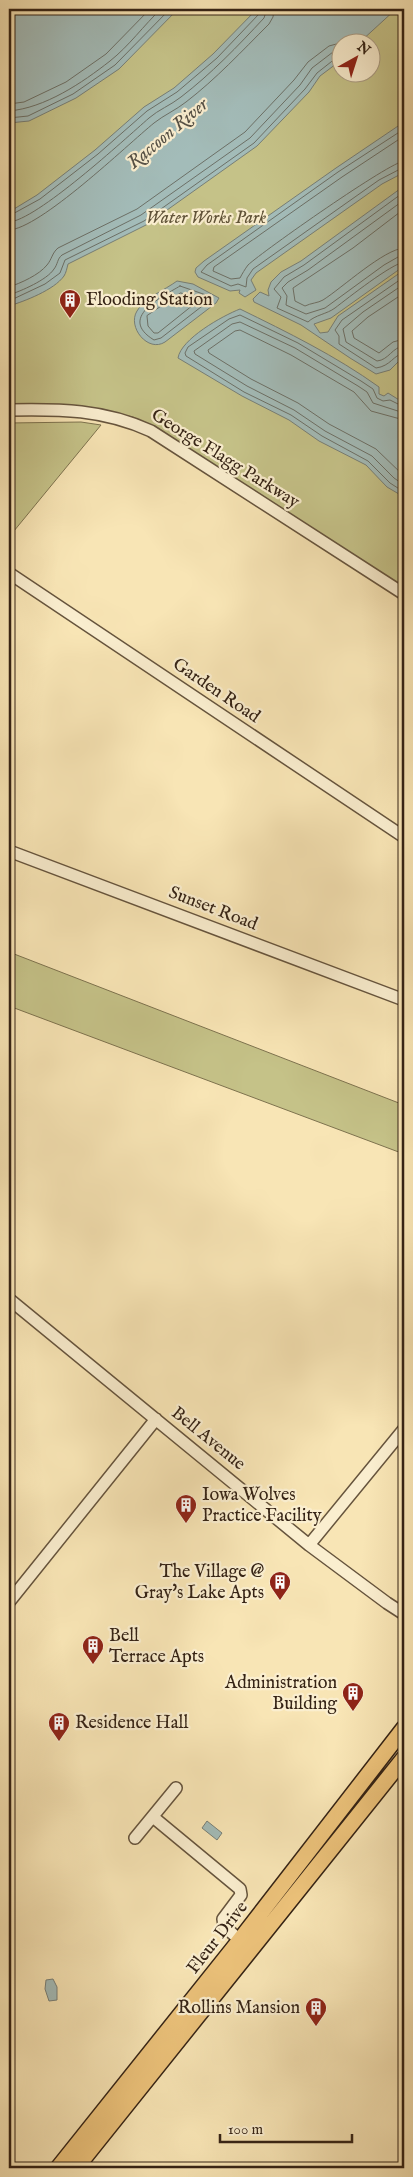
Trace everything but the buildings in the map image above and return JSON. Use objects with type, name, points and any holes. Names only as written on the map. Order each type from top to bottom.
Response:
[{"type":"main road","name":"Fleur Drive","points":[[76,2168],[246,1945],[404,1728]]},
{"type":"main road","name":"Fleur Drive","points":[[58,2168],[404,1758]]},
{"type":"street","name":"George Flagg Parkway","points":[[9,410],[75,410],[107,414],[143,427],[182,449],[404,594]]},
{"type":"street","name":"Garden Road","points":[[9,573],[404,837]]},
{"type":"street","name":"Sunset Road","points":[[9,851],[403,998]]},
{"type":"street","name":"Bell Avenue","points":[[9,1298],[310,1545],[404,1614]]},
{"type":"street","points":[[9,1602],[156,1419]]},
{"type":"street","points":[[310,1545],[404,1429]]},
{"type":"street","name":"Bell Avenue","points":[[387,1603],[404,1624]]},
{"type":"street","points":[[135,1838],[176,1788]]},
{"type":"street","points":[[153,1817],[240,1889],[241,1895],[223,1919],[224,1926],[246,1945]]},
{"type":"green space","name":"Water Works Park","points":[[9,9],[404,9],[404,589],[176,440],[133,417],[81,406],[9,406]]},
{"type":"green space","points":[[81,422],[101,425],[9,537],[9,423]]},
{"type":"green space","points":[[9,952],[404,1105],[404,1154],[9,1006]]},
{"type":"water","points":[[9,9],[178,9],[119,69],[76,98],[29,121],[9,123]]},
{"type":"water","name":"Raccoon River","points":[[257,9],[396,9],[371,32],[330,32],[330,68],[320,76],[309,92],[257,146],[146,225],[68,264],[64,276],[53,286],[31,298],[9,306],[9,212],[37,195],[95,150],[144,107],[174,88],[213,54]]},
{"type":"water","points":[[404,122],[404,170],[256,273],[251,280],[256,290],[245,297],[239,293],[240,290],[230,291],[198,277],[195,272],[196,268],[204,261]]},
{"type":"water","points":[[404,186],[404,266],[331,318],[314,324],[320,333],[328,332],[338,316],[404,270],[404,356],[390,370],[376,374],[301,325],[254,302],[253,299],[260,292],[269,296],[268,290],[271,282],[281,272],[301,261]]},
{"type":"water","points":[[177,281],[193,284],[219,298],[216,303],[165,342],[152,344],[141,337],[137,331],[135,317],[137,311],[150,298]]},
{"type":"water","points":[[240,309],[346,365],[379,387],[379,394],[384,396],[388,393],[404,403],[404,497],[387,487],[366,465],[319,441],[289,420],[242,396],[178,358],[186,343],[194,336],[223,317]]},
{"type":"water","points":[[207,1821],[222,1833],[217,1840],[202,1828]]},
{"type":"water","points":[[53,1979],[57,1987],[57,2000],[49,2001],[45,1989],[46,1980]]},
{"type":"place","name":"Flooding Station","points":[[70,319]]},
{"type":"place","name":"Iowa Wolves Practice Facility","points":[[186,1524]]},
{"type":"place","name":"The Village @ Gray's Lake Apts","points":[[280,1601]]},
{"type":"place","name":"Bell Terrace Apts","points":[[93,1665]]},
{"type":"place","name":"Administration Building","points":[[353,1712]]},
{"type":"place","name":"Residence Hall","points":[[59,1742]]},
{"type":"place","name":"Rollins Mansion","points":[[316,2027]]}]
